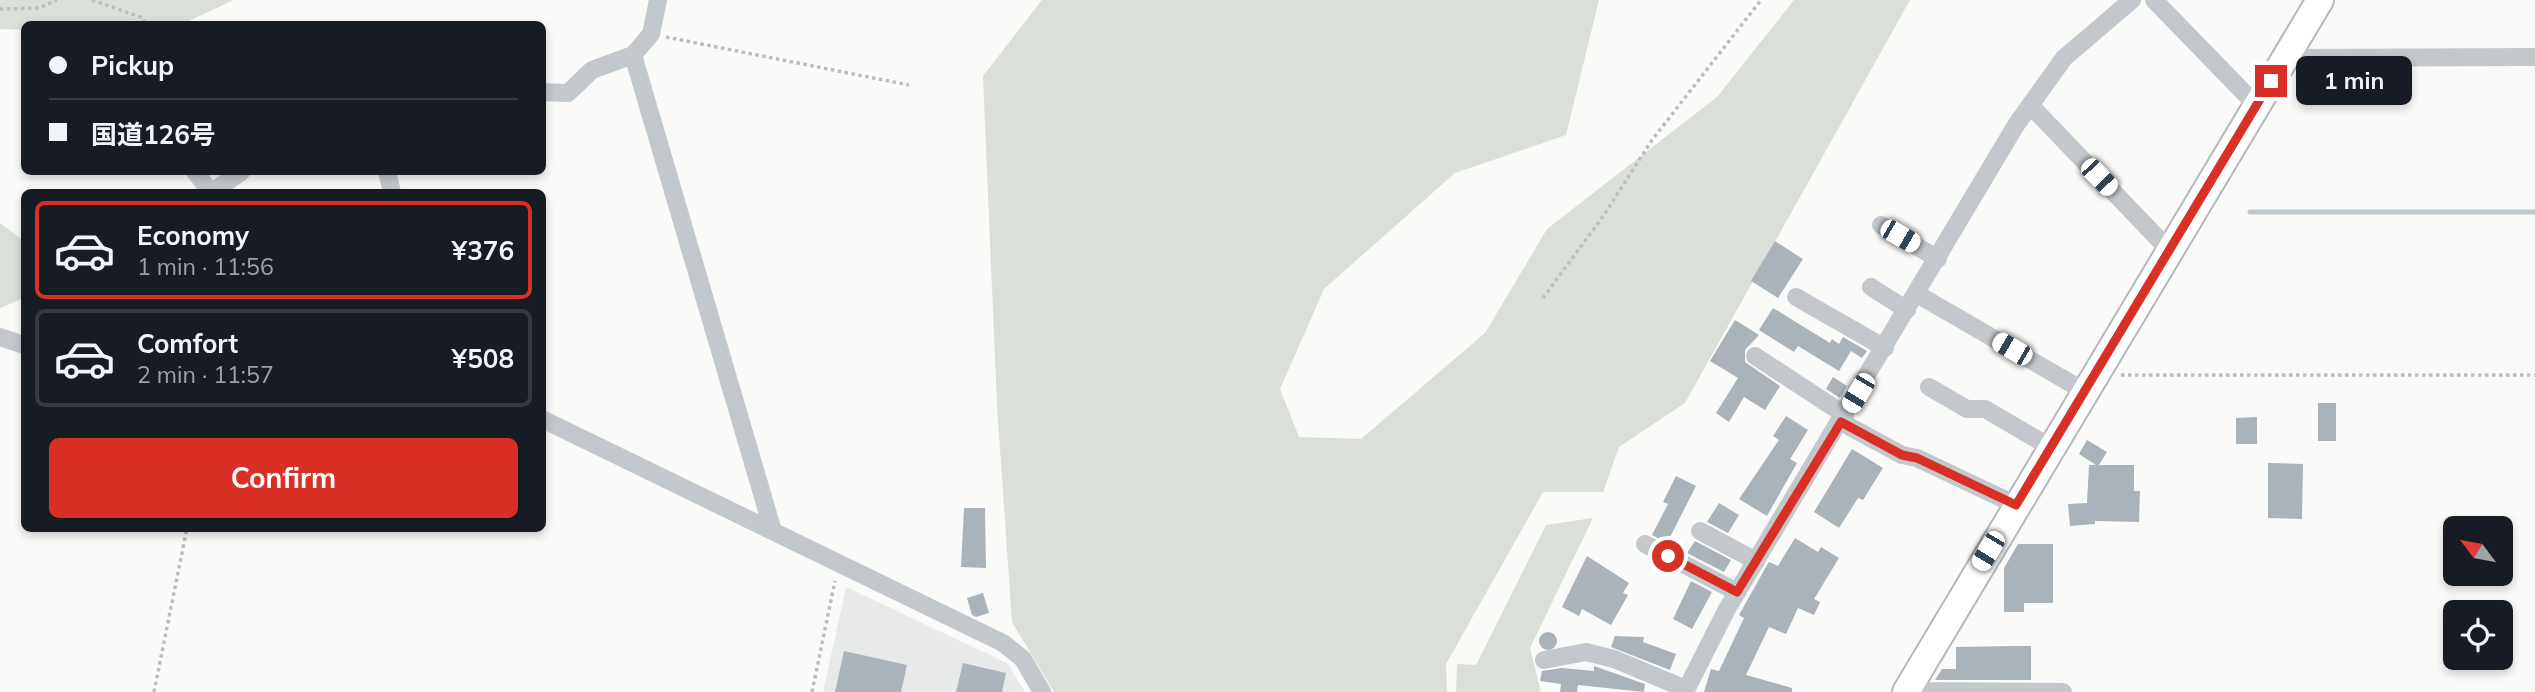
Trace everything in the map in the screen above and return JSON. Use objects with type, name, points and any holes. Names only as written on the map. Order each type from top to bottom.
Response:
[{"type":"highway","points":[[1906,691],[2320,0]]},
{"type":"street","points":[[546,92],[568,93],[592,70],[633,55],[651,34],[658,0]]},
{"type":"street","points":[[1544,660],[1586,652],[1614,659],[1686,690],[1737,592],[2030,104],[2064,58],[2132,0]]},
{"type":"street","points":[[2154,0],[2256,105]]},
{"type":"street","points":[[633,55],[772,531]]},
{"type":"street","points":[[2285,58],[2535,57]]},
{"type":"street","points":[[2030,104],[2169,250]]},
{"type":"street","points":[[198,175],[209,189]]},
{"type":"street","points":[[216,189],[237,175]]},
{"type":"street","points":[[1881,225],[1938,259]]},
{"type":"street","points":[[1871,288],[1907,310]]},
{"type":"street","points":[[1917,294],[2089,383]]},
{"type":"street","points":[[1796,297],[1885,348]]},
{"type":"street","points":[[0,337],[21,344]]},
{"type":"street","points":[[1755,356],[1843,418],[1902,455],[1917,458],[2016,505]]},
{"type":"street","points":[[1928,387],[1966,409],[1985,409],[2050,447]]},
{"type":"street","points":[[546,421],[1003,643],[1023,659],[1042,692]]},
{"type":"street","points":[[1700,531],[1756,561]]},
{"type":"street","points":[[1646,544],[1737,592]]},
{"type":"street","points":[[1906,691],[2063,692]]},
{"type":"path","points":[[0,9],[39,8],[57,0]]},
{"type":"path","points":[[92,0],[143,18],[144,21]]},
{"type":"path","points":[[1543,298],[1604,215],[1652,140],[1761,0]]},
{"type":"path","points":[[651,34],[909,85]]},
{"type":"path","points":[[2089,383],[2535,375]]},
{"type":"path","points":[[154,692],[186,532]]},
{"type":"path","points":[[812,692],[839,564]]},
{"type":"shaded area","points":[[0,0],[234,0],[188,21],[21,21],[21,30],[0,29]]},
{"type":"shaded area","points":[[1042,0],[1599,0],[1566,135],[1455,173],[1324,289],[1280,389],[1299,437],[1361,439],[1485,333],[1547,229],[1717,97],[1794,0],[1910,0],[1685,403],[1619,447],[1603,492],[1543,492],[1446,664],[1447,692],[1054,692],[1012,622],[997,405],[983,76]]},
{"type":"shaded area","points":[[0,223],[21,239],[21,299],[0,308]]},
{"type":"shaded area","points":[[1593,518],[1530,648],[1541,692],[1456,692],[1457,664],[1476,665],[1546,525]]},
{"type":"shaded area","points":[[846,587],[1007,663],[1025,692],[823,692]]},
{"type":"building","points":[[1775,241],[1803,259],[1778,298],[1751,281]]},
{"type":"building","points":[[1773,308],[1830,343],[1832,339],[1839,344],[1843,337],[1867,351],[1862,358],[1851,351],[1839,371],[1798,346],[1794,352],[1759,330]]},
{"type":"building","points":[[1735,320],[1759,335],[1745,350],[1745,362],[1780,386],[1765,410],[1744,397],[1729,422],[1716,413],[1738,378],[1710,361]]},
{"type":"building","points":[[1833,377],[1847,386],[1840,398],[1826,389]]},
{"type":"building","points":[[2318,403],[2336,403],[2336,441],[2318,441]]},
{"type":"building","points":[[1786,416],[1808,430],[1790,459],[1797,463],[1767,516],[1739,499],[1779,440],[1773,436]]},
{"type":"building","points":[[2257,417],[2257,444],[2236,444],[2236,418]]},
{"type":"building","points":[[2087,440],[2107,452],[2099,465],[2134,465],[2134,491],[2140,491],[2139,522],[2095,521],[2095,524],[2070,526],[2068,504],[2087,503],[2089,465],[2096,465],[2079,454]]},
{"type":"building","points":[[1852,449],[1883,468],[1863,500],[1858,498],[1839,528],[1814,512]]},
{"type":"building","points":[[2268,463],[2303,464],[2302,519],[2268,518]]},
{"type":"building","points":[[1676,476],[1696,486],[1667,543],[1652,535],[1668,504],[1663,502]]},
{"type":"building","points":[[1719,503],[1739,515],[1728,533],[1707,522]]},
{"type":"building","points":[[964,508],[985,508],[986,568],[961,567]]},
{"type":"building","points":[[1795,538],[1818,552],[1821,547],[1839,558],[1814,599],[1820,602],[1814,615],[1798,608],[1786,634],[1769,627],[1746,675],[1792,688],[1792,692],[1704,692],[1711,669],[1719,671],[1744,618],[1739,615],[1767,565],[1769,562],[1778,566]]},
{"type":"building","points":[[1695,541],[1731,560],[1724,572],[1687,553]]},
{"type":"building","points":[[2018,544],[2053,544],[2053,603],[2024,603],[2024,612],[2004,612],[2004,568]]},
{"type":"building","points":[[1587,556],[1629,583],[1623,593],[1628,595],[1611,625],[1582,609],[1579,616],[1562,607]]},
{"type":"building","points":[[1691,581],[1712,592],[1692,629],[1673,619]]},
{"type":"building","points":[[983,593],[989,613],[976,617],[972,615],[967,598]]},
{"type":"building","points":[[1548,632],[1554,635],[1557,641],[1554,647],[1548,650],[1542,647],[1539,641],[1542,635]]},
{"type":"building","points":[[1615,636],[1644,637],[1643,642],[1676,654],[1670,670],[1611,647]]},
{"type":"building","points":[[2031,646],[2031,680],[1935,680],[1942,669],[1956,669],[1956,647]]},
{"type":"building","points":[[844,651],[907,665],[901,692],[835,692]]},
{"type":"building","points":[[963,663],[1006,673],[1002,692],[956,692]]},
{"type":"building","points":[[1594,666],[1645,684],[1644,692],[1578,685],[1577,692],[1560,692],[1561,684],[1540,681],[1542,671],[1562,668],[1594,671]]},
{"type":"waterway","points":[[2250,212],[2535,212]]},
{"type":"route","points":[[1668,556],[1737,592],[1841,422],[1902,455],[1917,458],[2016,505],[2271,81]]}]
